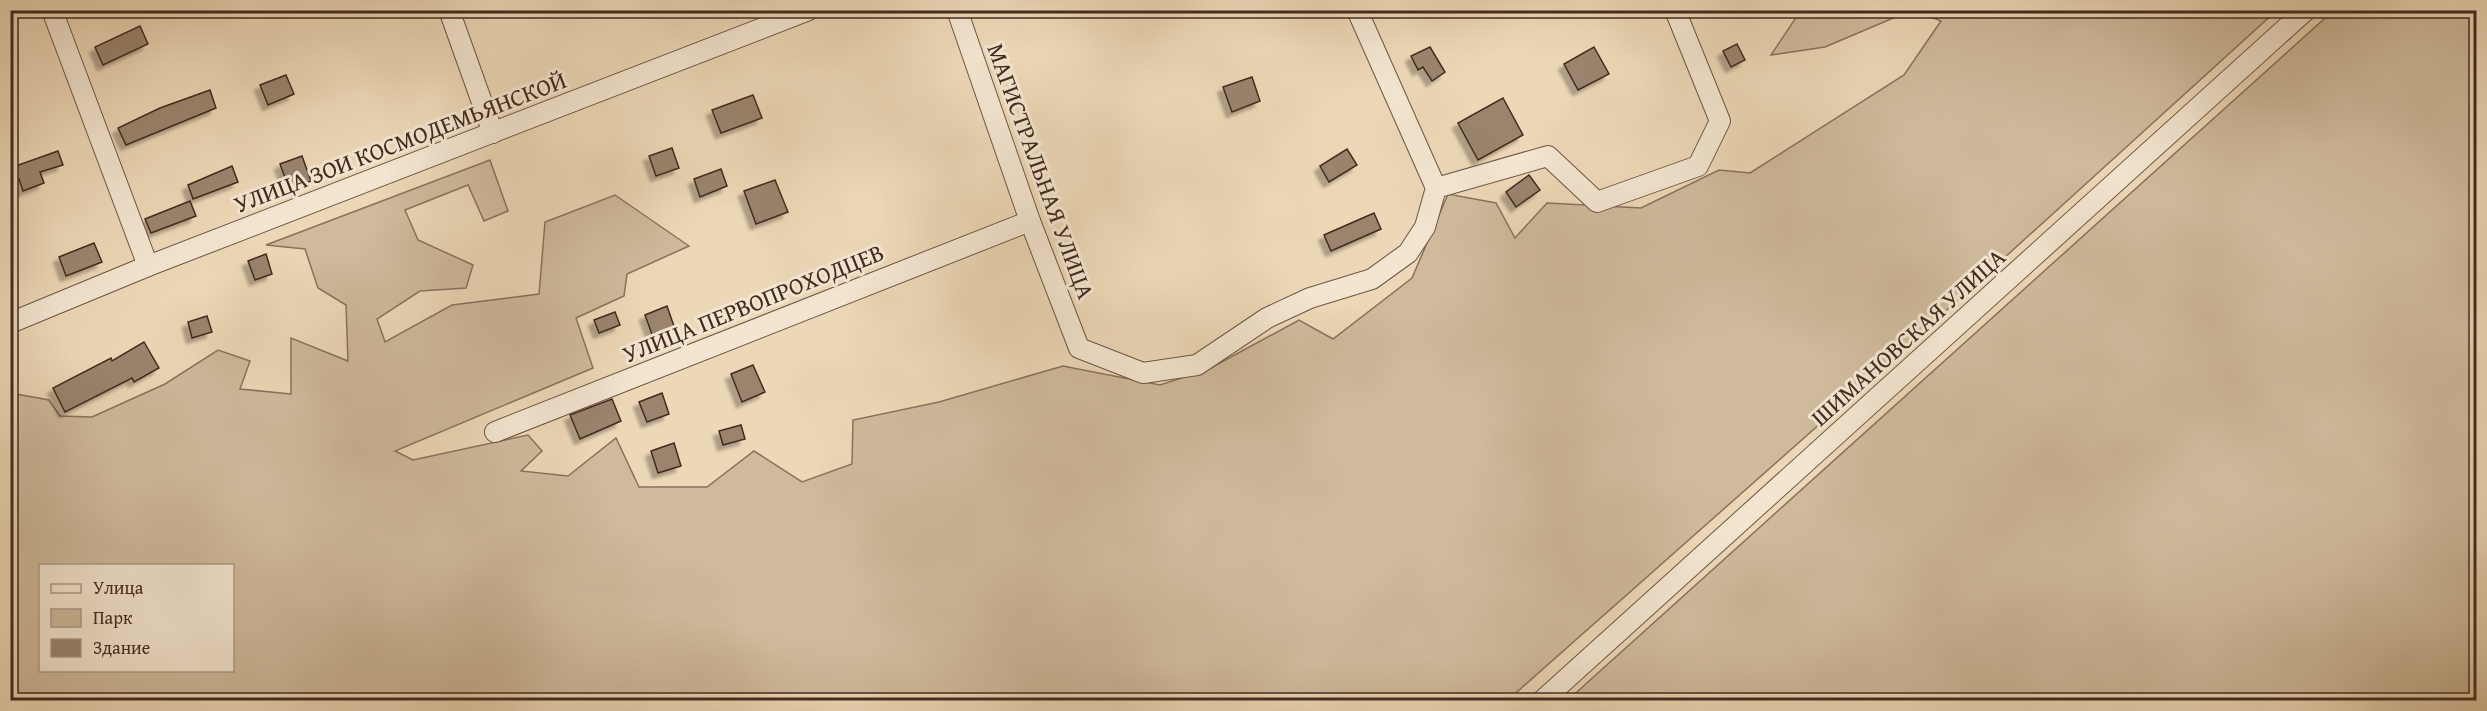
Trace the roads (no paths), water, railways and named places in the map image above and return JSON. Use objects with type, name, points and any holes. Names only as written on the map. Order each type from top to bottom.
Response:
[{"type":"street","points":[[52,10],[148,266]]},
{"type":"street","points":[[449,10],[493,133]]},
{"type":"street","name":"УЛИЦА ЗОИ КОСМОДЕМЬЯНСКОЙ","points":[[10,323],[148,266],[809,10]]},
{"type":"street","name":"МАГИСТРАЛЬНАЯ УЛИЦА","points":[[957,10],[1030,221],[1079,348],[1143,373],[1197,365],[1267,318],[1310,298],[1372,279],[1408,254],[1425,227],[1436,188]]},
{"type":"street","points":[[1357,10],[1436,188],[1548,156],[1597,202],[1698,166],[1720,121],[1675,10]]},
{"type":"street","name":"ШИМАНОВСКАЯ УЛИЦА","points":[[1544,700],[2306,10]]},
{"type":"street","name":"УЛИЦА ПЕРВОПРОХОДЦЕВ","points":[[495,432],[1030,221]]}]
